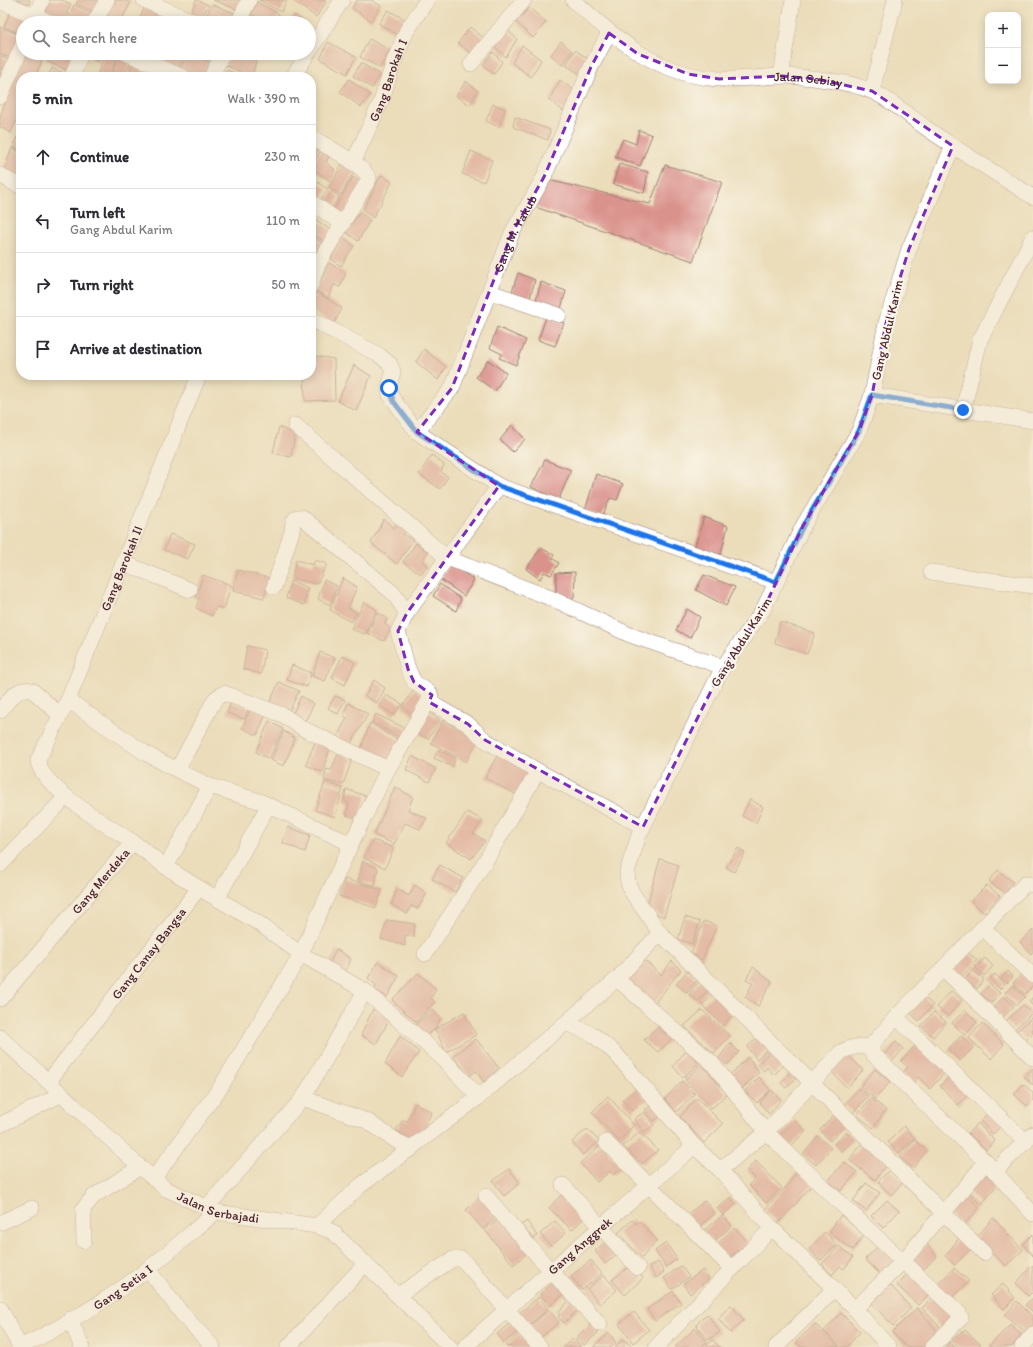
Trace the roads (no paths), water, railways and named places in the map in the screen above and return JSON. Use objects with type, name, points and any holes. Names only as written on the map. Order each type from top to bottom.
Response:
[{"type":"street","points":[[35,16],[42,0]]},
{"type":"street","points":[[98,16],[107,0]]},
{"type":"street","points":[[144,0],[181,16]]},
{"type":"street","points":[[241,16],[249,0]]},
{"type":"street","points":[[316,41],[342,0]]},
{"type":"street","name":"Gang Barokah I","points":[[353,163],[382,99],[394,61],[407,30],[427,0]]},
{"type":"street","points":[[471,64],[524,0]]},
{"type":"street","name":"Jalan Sebiay","points":[[573,0],[609,32],[638,54],[663,66],[688,74],[719,79],[781,76],[828,81],[872,91],[953,146],[1033,197]]},
{"type":"street","points":[[781,76],[793,0]]},
{"type":"street","points":[[872,91],[895,0]]},
{"type":"street","points":[[0,1],[26,16]]},
{"type":"street","name":"Gang M. Yakub","points":[[417,432],[452,388],[512,233],[544,177],[591,67],[609,32]]},
{"type":"street","points":[[0,97],[16,60]]},
{"type":"street","points":[[74,72],[78,60]]},
{"type":"street","points":[[143,60],[171,72]]},
{"type":"street","points":[[214,72],[220,60]]},
{"type":"street","points":[[296,72],[304,60]]},
{"type":"street","points":[[316,140],[368,174],[369,179],[343,224],[316,259]]},
{"type":"street","name":"Gang Abdul Karim","points":[[953,146],[909,250],[897,286],[886,323],[872,395],[859,431],[803,526],[763,610],[723,667],[643,827],[628,872],[628,883],[633,894],[660,933],[942,1214],[984,1253]]},
{"type":"street","points":[[0,175],[16,183]]},
{"type":"street","points":[[316,205],[343,224]]},
{"type":"street","points":[[963,410],[980,340],[1033,237]]},
{"type":"street","points":[[490,292],[560,316]]},
{"type":"street","points":[[316,322],[379,355],[390,364],[393,372],[389,388],[390,395],[417,432],[499,486],[776,582]]},
{"type":"street","name":"Gang Barokah II","points":[[38,760],[68,700],[197,380]]},
{"type":"street","points":[[872,395],[1033,421]]},
{"type":"street","points":[[295,425],[447,558],[553,599],[630,635],[723,667]]},
{"type":"street","points":[[154,1178],[220,1088],[301,954],[351,844],[388,769],[431,697],[430,693],[414,682],[408,669],[398,631],[407,613],[499,486]]},
{"type":"street","points":[[274,587],[292,531],[293,522],[297,517],[302,517],[393,593],[407,613]]},
{"type":"street","points":[[124,563],[190,590]]},
{"type":"street","points":[[931,572],[1033,586]]},
{"type":"street","points":[[0,711],[15,692],[28,689],[32,690],[60,715]]},
{"type":"street","points":[[178,770],[215,699],[224,693],[283,716],[311,732],[388,769]]},
{"type":"street","points":[[68,700],[145,753],[178,770],[210,786],[262,802],[351,844]]},
{"type":"street","points":[[428,702],[468,724],[485,740],[538,771],[643,827]]},
{"type":"street","name":"Gang Merdeka","points":[[0,998],[132,842],[66,797],[42,773],[38,767],[38,760]]},
{"type":"street","points":[[425,954],[483,865],[538,771]]},
{"type":"street","points":[[166,867],[210,786]]},
{"type":"street","points":[[0,865],[66,797]]},
{"type":"street","points":[[217,899],[268,806]]},
{"type":"street","points":[[132,842],[166,867],[257,922],[301,954],[365,991],[436,1053],[480,1097]]},
{"type":"street","points":[[870,1047],[896,1017],[1025,884],[1033,885]]},
{"type":"street","name":"Gang Canay Bangsa","points":[[49,1081],[199,888]]},
{"type":"street","points":[[983,928],[1033,976]]},
{"type":"street","points":[[317,1226],[331,1211],[360,1186],[480,1097],[617,979],[660,933]]},
{"type":"street","points":[[944,968],[1033,1058]]},
{"type":"street","points":[[617,979],[712,1063],[766,1132],[824,1188],[904,1260],[959,1314],[961,1318],[932,1347]]},
{"type":"street","name":"Gang Setia I","points":[[20,1347],[70,1319],[148,1269],[211,1210],[303,1098],[365,991]]},
{"type":"street","points":[[855,1309],[904,1260],[942,1214],[990,1167],[1030,1138],[896,1017]]},
{"type":"street","points":[[566,1023],[592,1034],[615,1053],[694,1146],[720,1170],[772,1228],[855,1309],[889,1347]]},
{"type":"street","name":"Jalan Serbajadi","points":[[0,1037],[140,1167],[166,1189],[211,1210],[317,1226],[333,1232],[450,1347]]},
{"type":"street","points":[[720,1170],[766,1132],[841,1052],[862,1046],[870,1047]]},
{"type":"street","points":[[870,1047],[872,1053],[990,1167],[1033,1214]]},
{"type":"street","points":[[0,1125],[62,1094]]},
{"type":"street","points":[[303,1098],[367,1121],[410,1150]]},
{"type":"street","points":[[606,1142],[732,1269]]},
{"type":"street","name":"Gang Anggrek","points":[[465,1347],[550,1270],[602,1227],[694,1146]]},
{"type":"street","points":[[84,1241],[82,1209],[94,1196],[140,1167]]},
{"type":"street","points":[[563,1185],[638,1268]]},
{"type":"street","points":[[486,1196],[550,1270],[600,1324]]},
{"type":"street","points":[[0,1223],[32,1208]]},
{"type":"street","points":[[660,1346],[772,1228]]},
{"type":"street","points":[[398,1295],[458,1258],[462,1259],[540,1347]]},
{"type":"street","points":[[288,1347],[366,1263]]},
{"type":"street","points":[[148,1269],[183,1315],[213,1347]]},
{"type":"street","points":[[776,1347],[834,1289]]},
{"type":"street","points":[[0,1308],[20,1347]]},
{"type":"street","points":[[70,1319],[82,1347]]},
{"type":"street","points":[[1022,1347],[1033,1334]]}]
